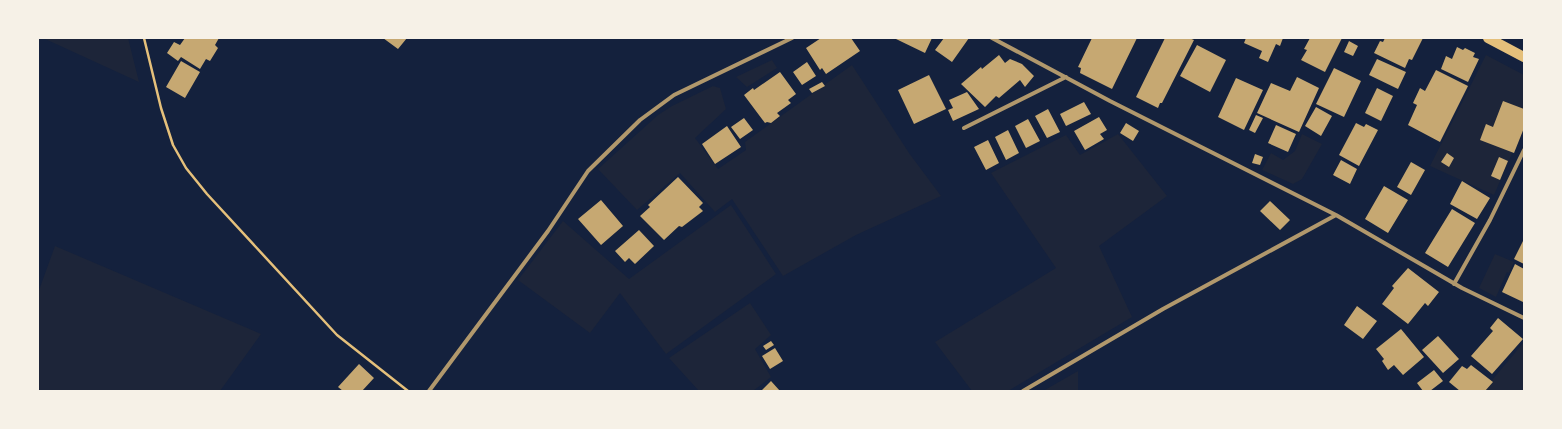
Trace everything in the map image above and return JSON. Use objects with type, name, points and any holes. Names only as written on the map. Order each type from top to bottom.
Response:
[{"type":"main road","points":[[1488,38],[1524,57]]},
{"type":"street","points":[[429,391],[548,231],[588,171],[640,120],[674,95],[792,38]]},
{"type":"street","points":[[992,38],[1336,215],[1454,284],[1524,318]]},
{"type":"street","points":[[964,128],[1066,77]]},
{"type":"street","points":[[1454,284],[1490,220],[1524,150]]},
{"type":"street","points":[[1023,391],[1162,309],[1336,215]]},
{"type":"path","points":[[144,38],[161,108],[173,145],[186,168],[206,194],[336,335],[408,391]]},
{"type":"shaded area","points":[[43,38],[128,38],[139,82]]},
{"type":"shaded area","points":[[1486,55],[1524,75],[1524,126],[1494,195],[1430,166]]},
{"type":"shaded area","points":[[772,60],[777,68],[747,87],[736,77]]},
{"type":"shaded area","points":[[852,65],[909,153],[941,196],[856,235],[783,276],[732,199],[715,212],[680,173],[637,210],[598,169],[658,115],[672,106],[713,86],[720,88],[726,109],[695,138],[718,169],[746,150],[745,142]]},
{"type":"shaded area","points":[[1118,134],[1167,196],[1099,246],[1132,317],[1008,391],[972,391],[935,342],[1056,268],[991,173],[1066,135],[1080,155]]},
{"type":"shaded area","points":[[1302,134],[1322,144],[1302,179],[1293,184],[1262,170],[1271,153],[1283,160],[1295,151]]},
{"type":"shaded area","points":[[731,205],[776,274],[666,354],[620,293],[590,333],[518,280],[563,221],[629,279]]},
{"type":"shaded area","points":[[55,246],[261,334],[220,391],[38,391],[38,293]]},
{"type":"shaded area","points":[[1495,254],[1514,262],[1509,273],[1507,272],[1496,297],[1479,288]]},
{"type":"shaded area","points":[[750,303],[771,335],[755,349],[771,377],[753,391],[699,391],[669,358]]},
{"type":"shaded area","points":[[1524,342],[1524,391],[1483,391]]},
{"type":"shaded area","points":[[1078,371],[1078,391],[1043,391]]},
{"type":"building","points":[[185,38],[219,38],[215,45],[218,48],[210,61],[206,59],[200,69],[181,57],[178,61],[167,53],[174,42],[180,45]]},
{"type":"building","points":[[383,38],[407,38],[398,49]]},
{"type":"building","points":[[821,38],[851,38],[860,51],[826,74],[822,68],[820,70],[806,48]]},
{"type":"building","points":[[896,38],[932,38],[925,53]]},
{"type":"building","points":[[944,38],[969,38],[952,62],[935,50]]},
{"type":"building","points":[[1092,38],[1137,38],[1112,89],[1080,73],[1081,68],[1078,67]]},
{"type":"building","points":[[1165,38],[1189,38],[1194,40],[1158,108],[1136,97]]},
{"type":"building","points":[[1246,38],[1283,38],[1280,46],[1276,44],[1268,62],[1259,58],[1262,51],[1244,43]]},
{"type":"building","points":[[1310,38],[1342,38],[1325,72],[1301,60],[1307,50],[1304,49]]},
{"type":"building","points":[[1385,38],[1423,38],[1412,60],[1409,59],[1405,68],[1374,53],[1380,41],[1383,42]]},
{"type":"building","points":[[1349,41],[1358,46],[1353,56],[1344,52]]},
{"type":"building","points":[[1197,45],[1226,60],[1210,92],[1180,76]]},
{"type":"building","points":[[1457,47],[1463,50],[1465,48],[1475,53],[1473,57],[1479,59],[1468,82],[1441,69],[1446,56],[1452,59]]},
{"type":"building","points":[[999,55],[1005,63],[1010,59],[1022,64],[1034,76],[1025,87],[1020,80],[999,98],[996,96],[985,107],[961,84],[981,67],[982,69]]},
{"type":"building","points":[[1377,59],[1406,72],[1398,89],[1369,75]]},
{"type":"building","points":[[181,61],[200,72],[185,98],[166,87]]},
{"type":"building","points":[[807,62],[816,76],[802,85],[793,72]]},
{"type":"building","points":[[1334,68],[1361,81],[1344,117],[1316,104]]},
{"type":"building","points":[[1436,70],[1468,86],[1440,142],[1408,125],[1417,105],[1413,103],[1420,88],[1425,91]]},
{"type":"building","points":[[780,72],[796,94],[788,100],[791,103],[777,113],[780,116],[771,123],[765,123],[744,95]]},
{"type":"building","points":[[929,75],[946,109],[914,124],[898,90]]},
{"type":"building","points":[[1297,77],[1319,88],[1299,132],[1257,113],[1271,83],[1290,91]]},
{"type":"building","points":[[1236,78],[1263,90],[1244,130],[1218,117]]},
{"type":"building","points":[[822,82],[825,86],[812,93],[809,89]]},
{"type":"building","points":[[1377,88],[1393,96],[1381,121],[1365,113]]},
{"type":"building","points":[[967,92],[979,109],[953,121],[948,110],[953,108],[949,100]]},
{"type":"building","points":[[1503,101],[1524,109],[1524,128],[1514,153],[1480,140],[1486,124],[1493,127]]},
{"type":"building","points":[[1084,102],[1091,114],[1066,126],[1060,114]]},
{"type":"building","points":[[1316,107],[1332,116],[1321,136],[1305,126]]},
{"type":"building","points":[[1048,109],[1060,132],[1047,138],[1035,116]]},
{"type":"building","points":[[1256,115],[1263,118],[1255,133],[1249,130]]},
{"type":"building","points":[[1099,117],[1107,130],[1100,134],[1104,139],[1085,150],[1074,131]]},
{"type":"building","points":[[744,118],[753,130],[740,139],[731,127]]},
{"type":"building","points":[[1028,119],[1040,141],[1026,148],[1015,126]]},
{"type":"building","points":[[1126,123],[1139,131],[1133,141],[1120,133]]},
{"type":"building","points":[[1356,123],[1364,127],[1366,124],[1378,130],[1359,166],[1339,155]]},
{"type":"building","points":[[1276,125],[1296,134],[1288,152],[1268,143]]},
{"type":"building","points":[[727,126],[741,147],[715,164],[702,144]]},
{"type":"building","points":[[1008,130],[1019,153],[1006,160],[995,137]]},
{"type":"building","points":[[988,140],[999,163],[986,170],[974,147]]},
{"type":"building","points":[[1447,153],[1454,158],[1449,167],[1441,162]]},
{"type":"building","points":[[1255,154],[1263,157],[1260,165],[1252,163]]},
{"type":"building","points":[[1499,157],[1508,161],[1500,180],[1491,176]]},
{"type":"building","points":[[1341,160],[1357,169],[1350,184],[1333,175]]},
{"type":"building","points":[[1411,162],[1425,170],[1411,195],[1397,187]]},
{"type":"building","points":[[678,177],[703,203],[699,207],[703,211],[682,227],[679,226],[664,240],[640,216],[650,207],[648,205]]},
{"type":"building","points":[[1462,181],[1490,198],[1477,219],[1450,204]]},
{"type":"building","points":[[1384,186],[1408,200],[1388,233],[1365,219]]},
{"type":"building","points":[[601,200],[623,226],[601,245],[578,219]]},
{"type":"building","points":[[1270,201],[1290,220],[1280,230],[1260,211]]},
{"type":"building","points":[[1452,209],[1475,223],[1448,267],[1425,253]]},
{"type":"building","points":[[639,230],[654,246],[635,264],[629,258],[625,262],[615,251]]},
{"type":"building","points":[[1524,239],[1524,264],[1514,259]]},
{"type":"building","points":[[1515,264],[1524,269],[1523,302],[1502,292]]},
{"type":"building","points":[[1408,268],[1439,292],[1428,306],[1425,303],[1408,324],[1382,304],[1394,288],[1392,286]]},
{"type":"building","points":[[1357,306],[1377,321],[1363,339],[1344,325]]},
{"type":"building","points":[[1498,318],[1523,339],[1492,374],[1471,356],[1493,331],[1490,328]]},
{"type":"building","points":[[1401,329],[1424,357],[1403,375],[1394,365],[1388,370],[1382,361],[1384,359],[1376,349]]},
{"type":"building","points":[[1438,336],[1459,359],[1443,373],[1422,350]]},
{"type":"building","points":[[771,341],[774,345],[766,350],[763,346]]},
{"type":"building","points":[[775,348],[783,361],[770,369],[762,356]]},
{"type":"building","points":[[359,364],[374,378],[362,391],[343,391],[338,387]]},
{"type":"building","points":[[1471,365],[1493,382],[1485,391],[1460,391],[1449,382],[1462,366],[1467,369]]},
{"type":"building","points":[[1434,370],[1443,381],[1430,391],[1423,391],[1417,383]]},
{"type":"building","points":[[771,381],[780,391],[761,391]]}]
